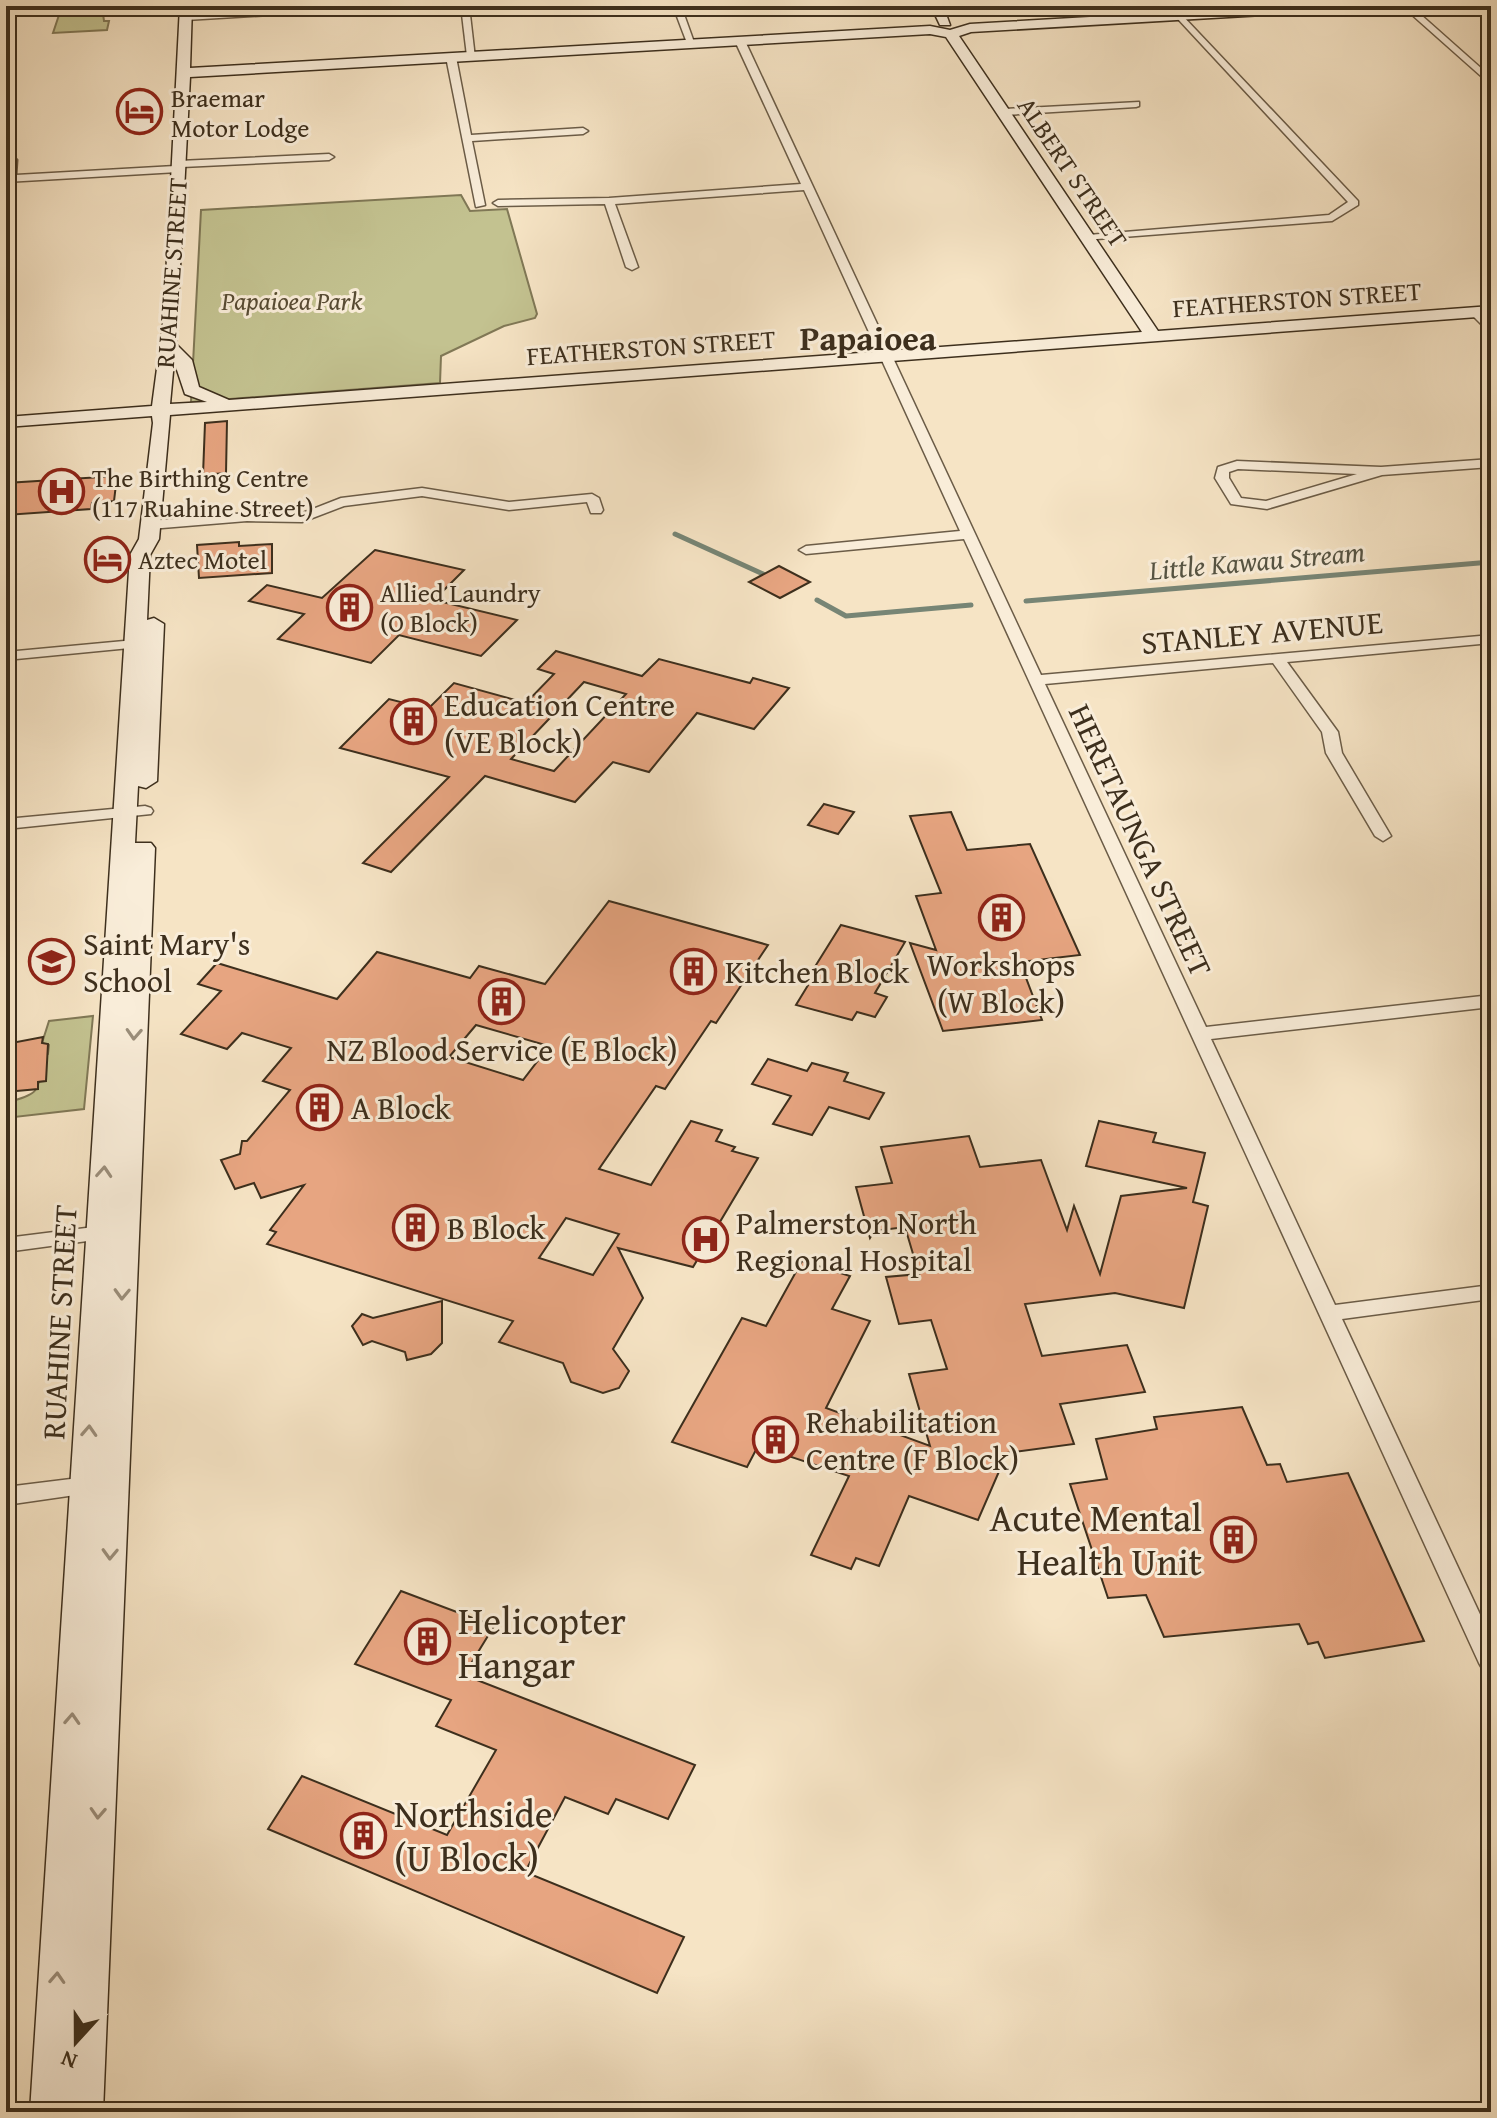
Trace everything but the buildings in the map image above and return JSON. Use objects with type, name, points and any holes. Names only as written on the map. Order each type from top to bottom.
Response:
[{"type":"main road","name":"ALBERT STREET","points":[[937,6],[1153,336]]},
{"type":"main road","points":[[182,73],[930,30],[1182,12],[1348,6]]},
{"type":"main road","name":"RUAHINE STREET","points":[[136,812],[135,644],[140,555],[149,532],[168,346],[186,12]]},
{"type":"main road","name":"FEATHERSTON STREET","points":[[6,422],[240,402],[1483,311]]},
{"type":"main road","points":[[168,346],[183,360],[191,390],[203,397],[240,402]]},
{"type":"main road","name":"RUAHINE STREET","points":[[83,2112],[99,1485],[136,812],[157,554],[149,532]]},
{"type":"main road","name":"RUAHINE STREET","points":[[50,2112],[99,1485]]},
{"type":"street","points":[[465,6],[472,56]]},
{"type":"street","points":[[677,6],[692,43]]},
{"type":"street","points":[[1406,6],[1491,82]]},
{"type":"street","points":[[186,12],[334,9]]},
{"type":"street","points":[[1088,238],[1332,218],[1354,203],[1182,12]]},
{"type":"street","name":"HERETAUNGA STREET","points":[[740,41],[1328,1313],[1484,1631],[1491,1663]]},
{"type":"street","points":[[451,57],[480,205]]},
{"type":"street","points":[[1005,112],[1136,104]]},
{"type":"street","points":[[466,138],[583,131]]},
{"type":"street","points":[[6,154],[12,160],[8,179],[329,157]]},
{"type":"street","points":[[498,203],[609,201],[808,187]]},
{"type":"street","points":[[609,201],[632,267]]},
{"type":"street","points":[[1483,311],[1491,330]]},
{"type":"street","points":[[1381,471],[1267,505],[1236,501],[1222,478],[1223,470],[1237,465],[1381,471],[1491,463]]},
{"type":"street","points":[[149,532],[247,517],[302,518],[341,502],[422,492],[509,506],[592,498],[596,510]]},
{"type":"street","points":[[806,550],[969,534]]},
{"type":"street","name":"STANLEY AVENUE","points":[[1037,680],[1491,639]]},
{"type":"street","points":[[6,656],[135,644]]},
{"type":"street","points":[[1277,658],[1330,732],[1334,753],[1383,836]]},
{"type":"street","points":[[6,824],[136,812]]},
{"type":"street","points":[[1199,1034],[1491,1001]]},
{"type":"street","points":[[6,1245],[112,1232]]},
{"type":"street","points":[[1328,1313],[1491,1292]]},
{"type":"street","points":[[6,1496],[99,1485]]},
{"type":"green space","points":[[57,6],[102,6],[104,21],[109,21],[107,30],[53,33],[59,15],[56,14]]},
{"type":"green space","name":"Papaioea Park","points":[[461,195],[470,211],[507,209],[537,314],[535,318],[504,326],[441,356],[440,383],[191,402],[201,210]]},
{"type":"green space","points":[[93,1016],[84,1109],[6,1118],[6,1103],[27,1096],[36,1089],[42,1055],[48,1054],[49,1045],[42,1043],[49,1021]]},
{"type":"waterway","points":[[675,534],[763,574]]},
{"type":"waterway","name":"Little Kawau Stream","points":[[1026,601],[1491,562]]},
{"type":"waterway","points":[[817,600],[846,616],[971,605]]},
{"type":"place","name":"Braemar Motor Lodge","points":[[140,112]]},
{"type":"place","name":"The Birthing Centre (117 Ruahine Street)","points":[[61,492]]},
{"type":"place","name":"Aztec Motel","points":[[107,559]]},
{"type":"place","name":"Allied Laundry (O Block)","points":[[349,607]]},
{"type":"place","name":"Education Centre (VE Block)","points":[[413,722]]},
{"type":"place","name":"Workshops (W Block)","points":[[1001,917]]},
{"type":"place","name":"Saint Mary's School","points":[[52,961]]},
{"type":"place","name":"Kitchen Block","points":[[694,971]]},
{"type":"place","name":"NZ Blood Service (E Block)","points":[[502,1002]]},
{"type":"place","name":"A Block","points":[[320,1107]]},
{"type":"place","name":"B Block","points":[[416,1227]]},
{"type":"place","name":"Palmerston North Regional Hospital","points":[[705,1240]]},
{"type":"place","name":"Rehabilitation Centre (F Block)","points":[[775,1439]]},
{"type":"place","name":"Acute Mental Health Unit","points":[[1233,1539]]},
{"type":"place","name":"Helicopter Hangar","points":[[427,1642]]},
{"type":"place","name":"Northside (U Block)","points":[[363,1835]]},
{"type":"district","name":"Papaioea","points":[[868,337]]}]
